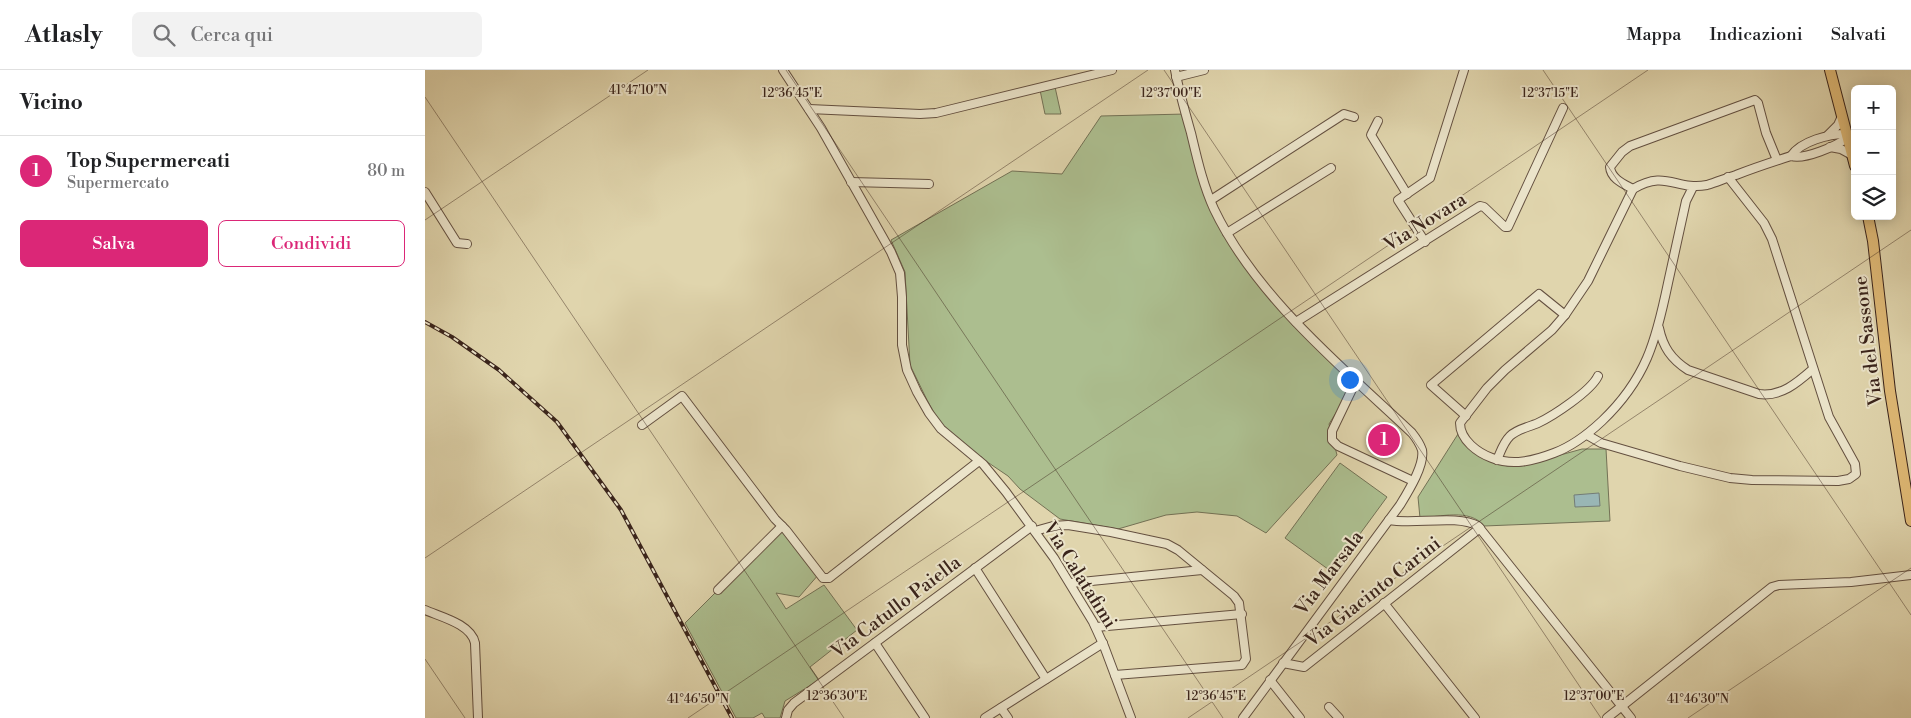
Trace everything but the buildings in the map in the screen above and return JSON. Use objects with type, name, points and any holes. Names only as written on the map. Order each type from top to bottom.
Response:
[{"type":"main road","points":[[1831,70],[1851,151]]},
{"type":"main road","name":"Via del Sassone","points":[[1869,220],[1873,241],[1890,391],[1911,521]]},
{"type":"street","name":"Via Calatafimi","points":[[783,70],[809,109],[891,252],[900,273],[902,345],[907,370],[917,392],[941,429],[979,461],[1006,492],[1071,583],[1096,627],[1131,718]]},
{"type":"street","points":[[809,109],[936,114],[1112,70]]},
{"type":"street","points":[[1176,73],[1204,70]]},
{"type":"street","points":[[1425,242],[1398,202],[1399,199],[1429,180],[1464,70]]},
{"type":"street","name":"Via Marsala","points":[[1176,73],[1201,174],[1227,233],[1251,268],[1296,322],[1418,441],[1422,452],[1406,496],[1243,718]]},
{"type":"street","points":[[1633,190],[1614,178],[1610,173],[1610,167],[1622,152],[1630,146],[1755,100],[1758,103],[1766,133],[1777,160]]},
{"type":"street","name":"Via Novara","points":[[1296,322],[1481,206],[1505,227],[1508,227],[1563,108]]},
{"type":"street","points":[[1211,200],[1344,114],[1354,117]]},
{"type":"street","points":[[1825,138],[1835,130],[1842,116]]},
{"type":"street","points":[[1378,121],[1371,135],[1407,194]]},
{"type":"street","points":[[1791,156],[1798,148],[1825,138],[1847,136]]},
{"type":"street","points":[[1693,187],[1686,201],[1659,326],[1648,357],[1628,392],[1608,415],[1587,435],[1574,444],[1544,457],[1517,463],[1497,460],[1468,442],[1460,429],[1460,423],[1487,388],[1552,330],[1565,315],[1588,281],[1633,190],[1648,182],[1665,180],[1693,187],[1709,184],[1777,160],[1791,156],[1801,157],[1829,147],[1847,136]]},
{"type":"street","points":[[1829,147],[1841,149],[1851,154]]},
{"type":"street","points":[[1227,233],[1331,168]]},
{"type":"street","points":[[1587,435],[1601,443],[1679,466],[1730,478],[1838,482],[1849,479],[1856,474],[1856,466],[1829,417],[1770,233],[1728,178]]},
{"type":"street","points":[[851,182],[929,184]]},
{"type":"street","points":[[425,192],[457,243],[467,244]]},
{"type":"street","points":[[1466,416],[1431,385],[1539,294],[1565,315]]},
{"type":"street","points":[[1659,326],[1664,346],[1672,358],[1679,364],[1688,370],[1752,393],[1769,395],[1781,392],[1813,369]]},
{"type":"street","points":[[1497,460],[1503,444],[1512,434],[1541,422],[1562,409],[1589,387],[1598,376]]},
{"type":"street","points":[[1356,382],[1332,431],[1332,440],[1338,446],[1413,481]]},
{"type":"street","points":[[642,425],[682,396],[755,493],[823,578],[829,578],[979,461]]},
{"type":"street","points":[[1389,520],[1405,523],[1462,521],[1473,523],[1480,528],[1631,718]]},
{"type":"street","name":"Via Catullo Paiella","points":[[786,718],[792,704],[975,568],[1033,529],[1068,525],[1161,542],[1174,548],[1237,599],[1242,614]]},
{"type":"street","points":[[718,590],[781,526]]},
{"type":"street","name":"Via Giacinto Carini","points":[[1283,663],[1304,667],[1480,528]]},
{"type":"street","points":[[975,568],[1046,679]]},
{"type":"street","points":[[1071,583],[1202,570]]},
{"type":"street","points":[[1607,718],[1772,587],[1779,585],[1860,582],[1911,574]]},
{"type":"street","points":[[1384,603],[1475,718]]},
{"type":"street","points":[[425,610],[465,628],[473,636],[475,643],[478,718]]},
{"type":"street","points":[[1096,627],[1242,614],[1246,659],[1242,665],[1115,676]]},
{"type":"street","points":[[875,643],[925,718]]},
{"type":"street","points":[[985,718],[1103,643]]},
{"type":"street","points":[[1270,680],[1300,718]]},
{"type":"street","points":[[1329,707],[1339,718]]},
{"type":"street","points":[[1001,708],[1008,718]]},
{"type":"green space","points":[[1055,87],[1061,114],[1045,114],[1040,90]]},
{"type":"green space","points":[[1186,114],[1211,200],[1251,268],[1356,381],[1329,424],[1337,455],[1266,533],[1237,516],[1197,512],[1166,515],[1118,529],[1060,519],[1020,489],[1008,476],[946,434],[910,365],[905,272],[891,240],[1012,171],[1062,174],[1101,116]]},
{"type":"green space","points":[[1458,434],[1490,461],[1507,466],[1521,466],[1582,449],[1606,449],[1610,521],[1484,526],[1478,520],[1463,515],[1420,518],[1418,497]]},
{"type":"green space","points":[[1340,463],[1387,497],[1332,572],[1285,538]]},
{"type":"green space","points":[[782,526],[819,574],[799,597],[776,593],[786,609],[824,585],[857,630],[810,667],[819,680],[785,701],[780,718],[765,718],[762,713],[753,718],[736,718],[685,623]]},
{"type":"water","points":[[1599,493],[1600,506],[1575,507],[1574,495]]},
{"type":"railway","points":[[425,322],[452,337],[499,370],[557,422],[621,510],[732,718]]},
{"type":"place","name":"Top Supermercati","points":[[1384,440]]}]
